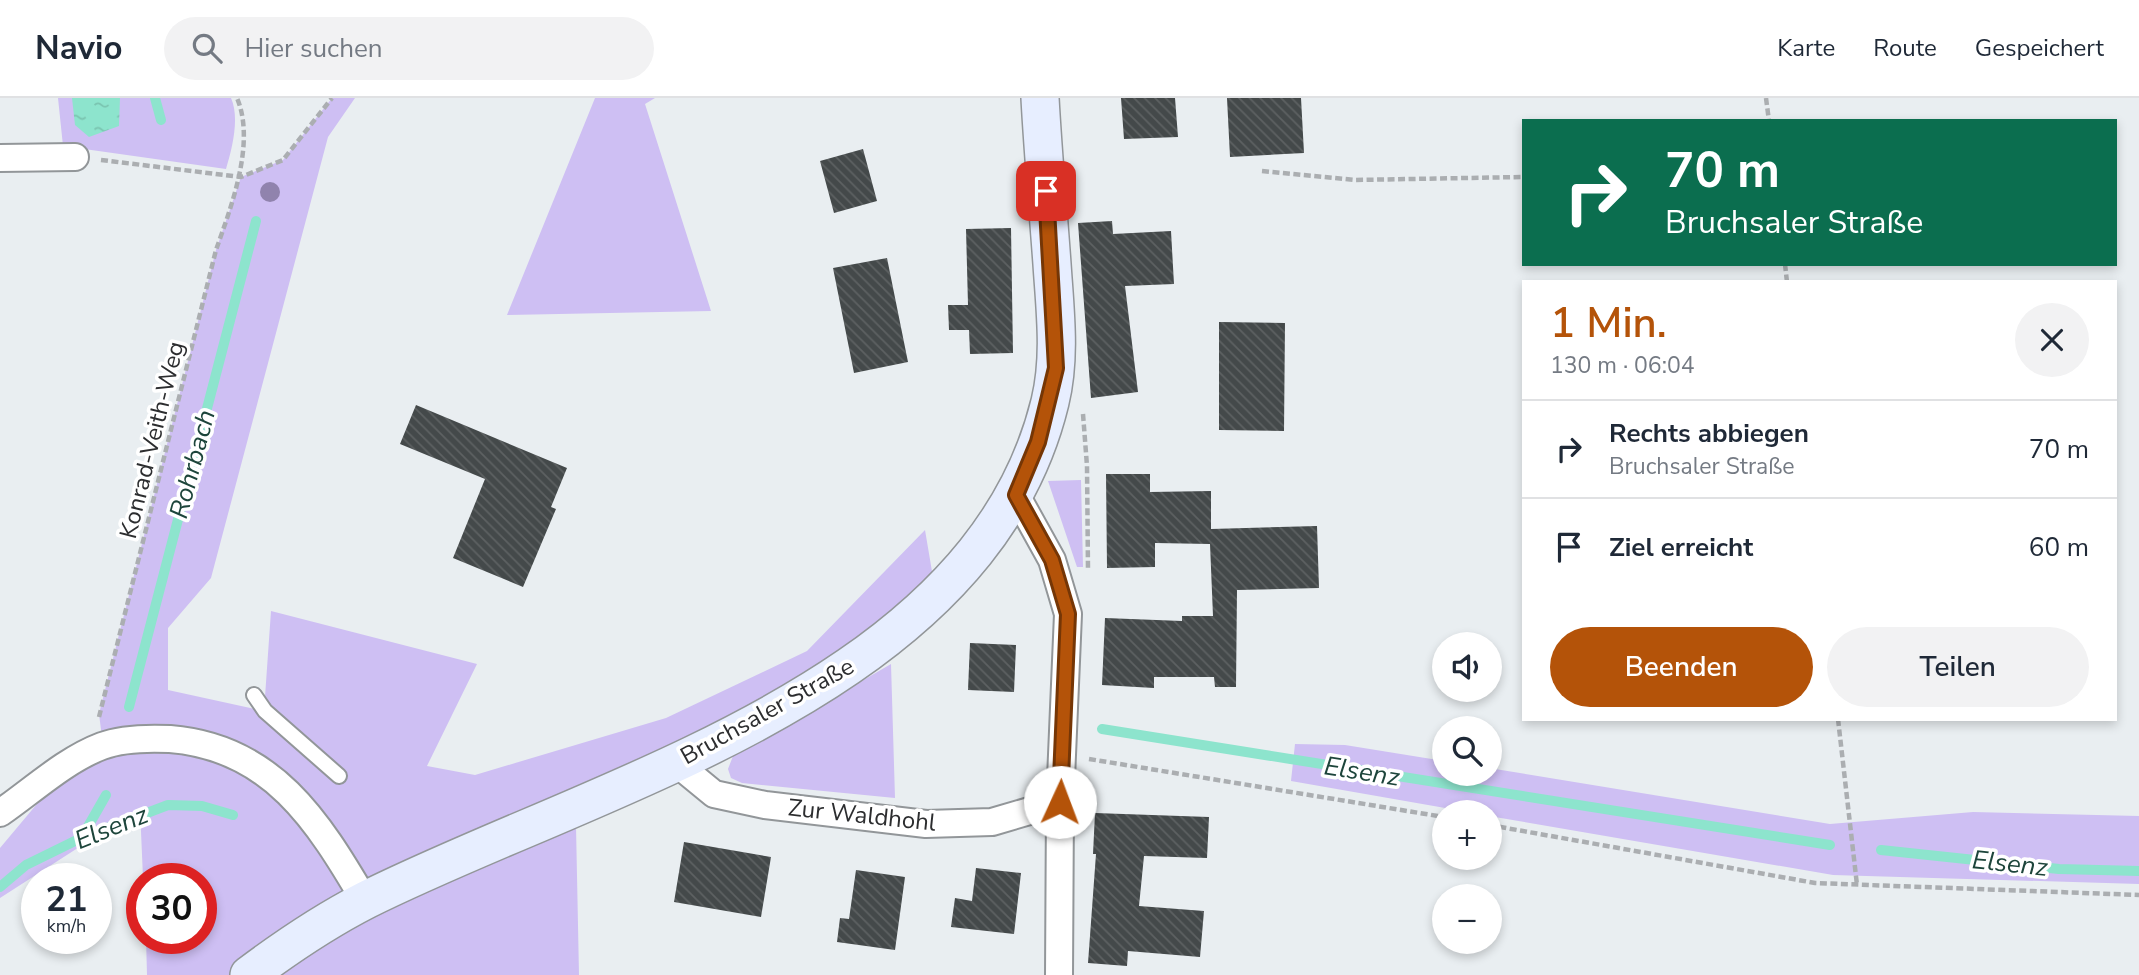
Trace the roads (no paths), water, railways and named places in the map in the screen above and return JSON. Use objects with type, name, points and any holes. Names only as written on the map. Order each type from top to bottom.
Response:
[{"type":"main road","name":"Bruchsaler Straße","points":[[248,975],[365,901],[675,762],[798,698],[871,652],[936,596],[970,558],[1016,495],[1038,442],[1056,368],[1040,98]]},
{"type":"street","points":[[0,158],[75,157]]},
{"type":"street","points":[[1016,495],[1052,560],[1068,614],[1061,754],[1059,975]]},
{"type":"street","points":[[0,813],[73,761],[103,746],[146,738],[214,746],[270,776],[293,795],[324,832],[365,901]]},
{"type":"street","name":"Zur Waldhohl","points":[[675,762],[714,794],[765,805],[926,824],[992,822],[1060,802]]},
{"type":"lane","points":[[254,695],[265,711],[339,776]]},
{"type":"water","points":[[72,98],[120,98],[119,126],[89,137],[75,125]]},
{"type":"waterway","name":"Rohrbach","points":[[155,98],[161,120]]},
{"type":"waterway","name":"Rohrbach","points":[[129,707],[256,221]]},
{"type":"waterway","name":"Elsenz","points":[[1102,729],[1830,845]]},
{"type":"waterway","name":"Rohrbach","points":[[82,837],[106,795]]},
{"type":"waterway","name":"Elsenz","points":[[0,887],[26,865],[81,838],[168,805],[202,806],[233,815]]},
{"type":"waterway","name":"Elsenz","points":[[1881,850],[2059,869],[2139,871]]}]
